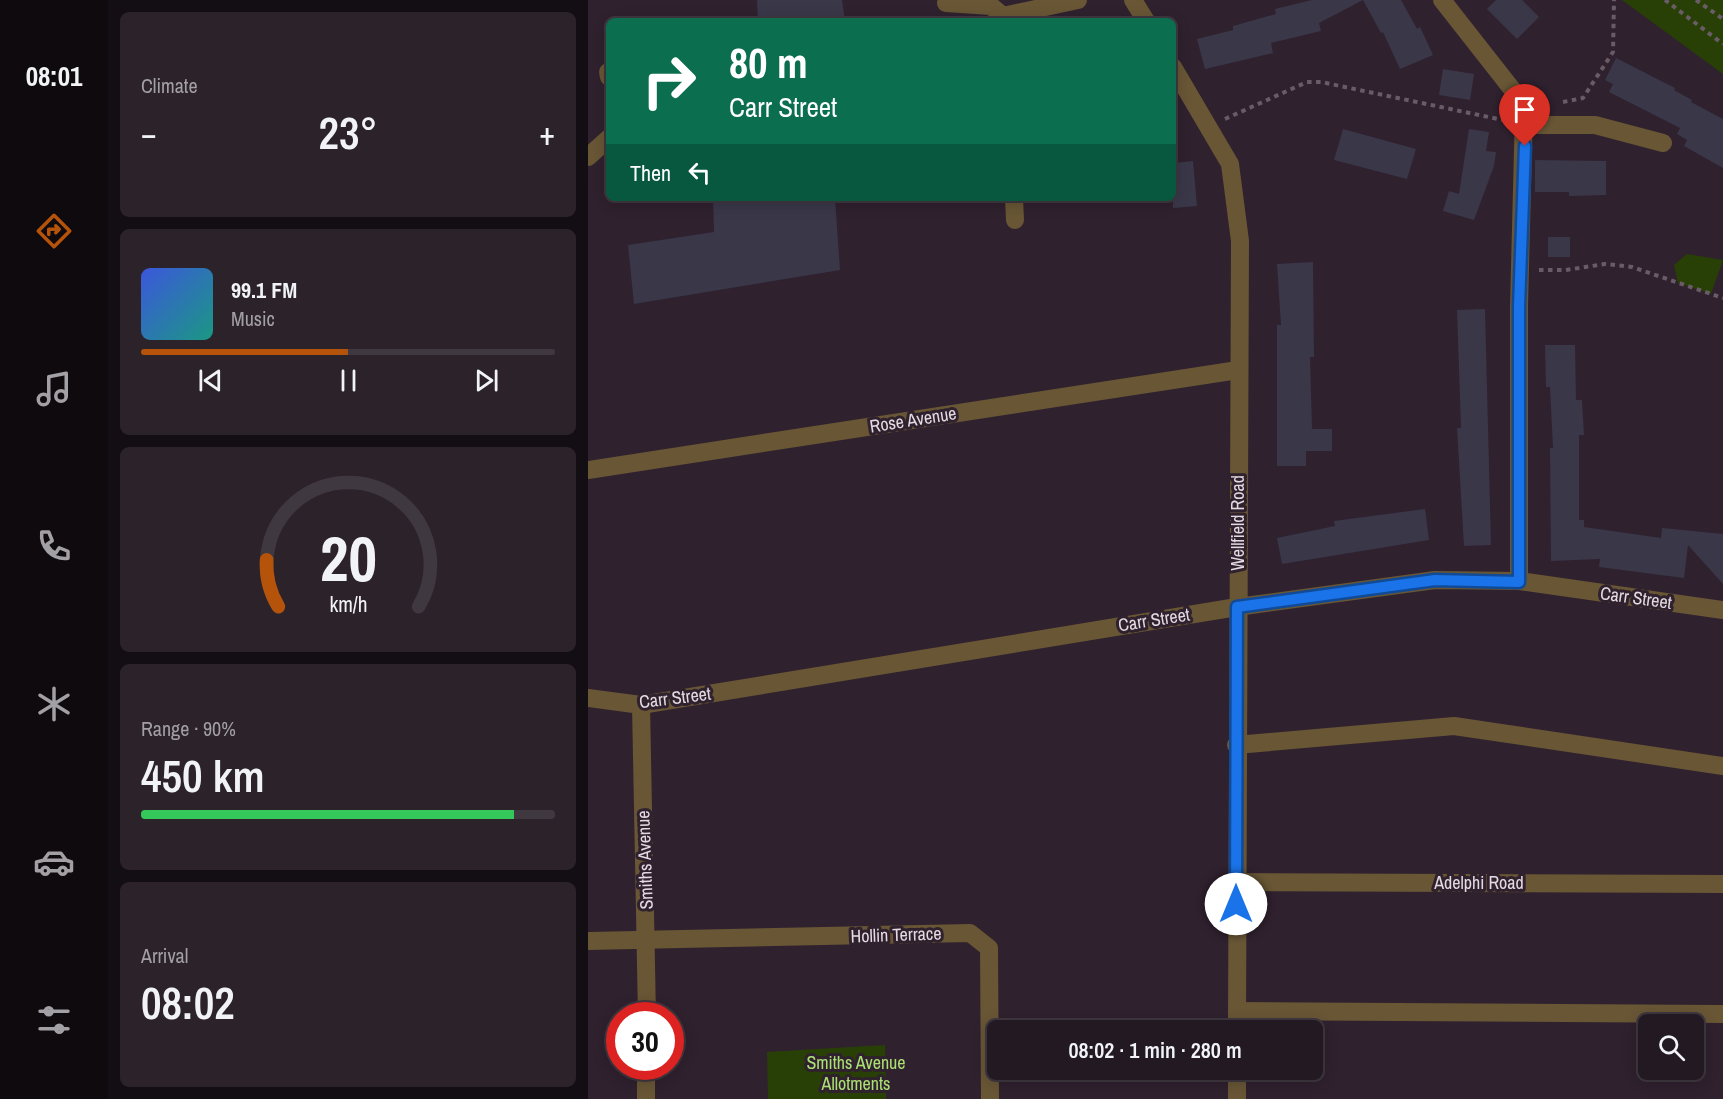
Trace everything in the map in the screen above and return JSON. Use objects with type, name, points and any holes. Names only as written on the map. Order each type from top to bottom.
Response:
[{"type":"street","points":[[1006,18],[1078,0]]},
{"type":"street","points":[[1133,0],[1144,18]]},
{"type":"street","points":[[1442,0],[1515,93],[1525,118],[1519,306],[1519,582]]},
{"type":"street","points":[[946,3],[991,6],[1001,18]]},
{"type":"street","name":"Wellfield Road","points":[[1176,73],[1230,164],[1240,240],[1236,745],[1237,1020]]},
{"type":"street","points":[[1525,118],[1595,125],[1663,143]]},
{"type":"street","points":[[588,157],[606,141]]},
{"type":"street","points":[[1014,201],[1015,220]]},
{"type":"street","name":"Rose Avenue","points":[[588,470],[1238,370]]},
{"type":"street","name":"Carr Street","points":[[588,698],[641,705],[1237,607],[1435,580],[1519,582],[1723,610]]},
{"type":"street","name":"Smiths Avenue","points":[[641,705],[647,1002]]},
{"type":"street","points":[[1236,745],[1454,726],[1723,766]]},
{"type":"street","name":"Adelphi Road","points":[[1236,882],[1723,884]]},
{"type":"street","name":"Hollin Terrace","points":[[647,942],[970,933],[989,948],[990,1099]]},
{"type":"street","points":[[588,941],[647,942]]},
{"type":"street","points":[[1237,1011],[1723,1014]]},
{"type":"street","points":[[646,1080],[646,1099]]},
{"type":"street","points":[[1237,1080],[1237,1099]]},
{"type":"path","points":[[1208,127],[1307,82],[1321,82],[1525,118],[1583,98],[1613,52],[1614,0]]},
{"type":"path","points":[[1665,0],[1723,44]]},
{"type":"path","points":[[1696,0],[1723,19]]},
{"type":"path","points":[[1566,270],[1605,264],[1632,267],[1723,298]]},
{"type":"green space","points":[[1622,0],[1723,0],[1723,74]]},
{"type":"green space","points":[[1687,254],[1723,260],[1711,294],[1678,283],[1674,265]]},
{"type":"green space","name":"Smiths Avenue Allotments","points":[[885,1045],[886,1099],[768,1099],[767,1052]]},
{"type":"building","points":[[757,0],[842,0],[845,18],[758,18]]},
{"type":"building","points":[[1312,0],[1363,0],[1319,23],[1321,31],[1271,43],[1273,53],[1205,69],[1197,39],[1233,30],[1233,26],[1276,14],[1275,9]]},
{"type":"building","points":[[1363,0],[1401,0],[1417,29],[1420,27],[1433,55],[1400,69],[1383,32],[1381,33]]},
{"type":"building","points":[[1496,0],[1522,0],[1539,17],[1517,39],[1487,9]]},
{"type":"building","points":[[1616,58],[1675,88],[1674,90],[1692,100],[1691,102],[1723,119],[1723,168],[1684,146],[1687,140],[1677,134],[1680,128],[1609,92],[1613,84],[1605,80]]},
{"type":"building","points":[[1443,69],[1474,74],[1470,100],[1439,95]]},
{"type":"building","points":[[1343,129],[1416,149],[1407,179],[1334,160]]},
{"type":"building","points":[[1469,129],[1489,132],[1486,151],[1496,152],[1494,166],[1474,220],[1443,211],[1449,191],[1459,194]]},
{"type":"building","points":[[1535,160],[1606,161],[1606,195],[1569,196],[1569,192],[1535,192]]},
{"type":"building","points":[[1193,161],[1197,206],[1173,208],[1173,201],[1176,201],[1176,163]]},
{"type":"building","points":[[713,201],[835,201],[840,270],[634,304],[628,245],[714,232]]},
{"type":"building","points":[[1548,237],[1570,237],[1570,257],[1548,257]]},
{"type":"building","points":[[1313,262],[1314,357],[1310,357],[1312,429],[1332,429],[1332,451],[1306,451],[1306,466],[1277,466],[1277,325],[1281,325],[1277,264]]},
{"type":"building","points":[[1485,309],[1491,545],[1464,546],[1457,428],[1461,428],[1457,310]]},
{"type":"building","points":[[1545,345],[1575,345],[1576,400],[1582,400],[1584,435],[1579,435],[1579,520],[1584,520],[1584,527],[1661,538],[1662,528],[1723,534],[1723,584],[1688,545],[1684,578],[1599,567],[1600,559],[1551,561],[1550,448],[1553,448],[1550,387],[1546,387]]},
{"type":"building","points":[[1425,509],[1429,540],[1282,564],[1277,538],[1335,526],[1334,521]]},
{"type":"route","points":[[1236,904],[1237,607],[1435,580],[1519,582],[1519,306],[1525,146]]}]
